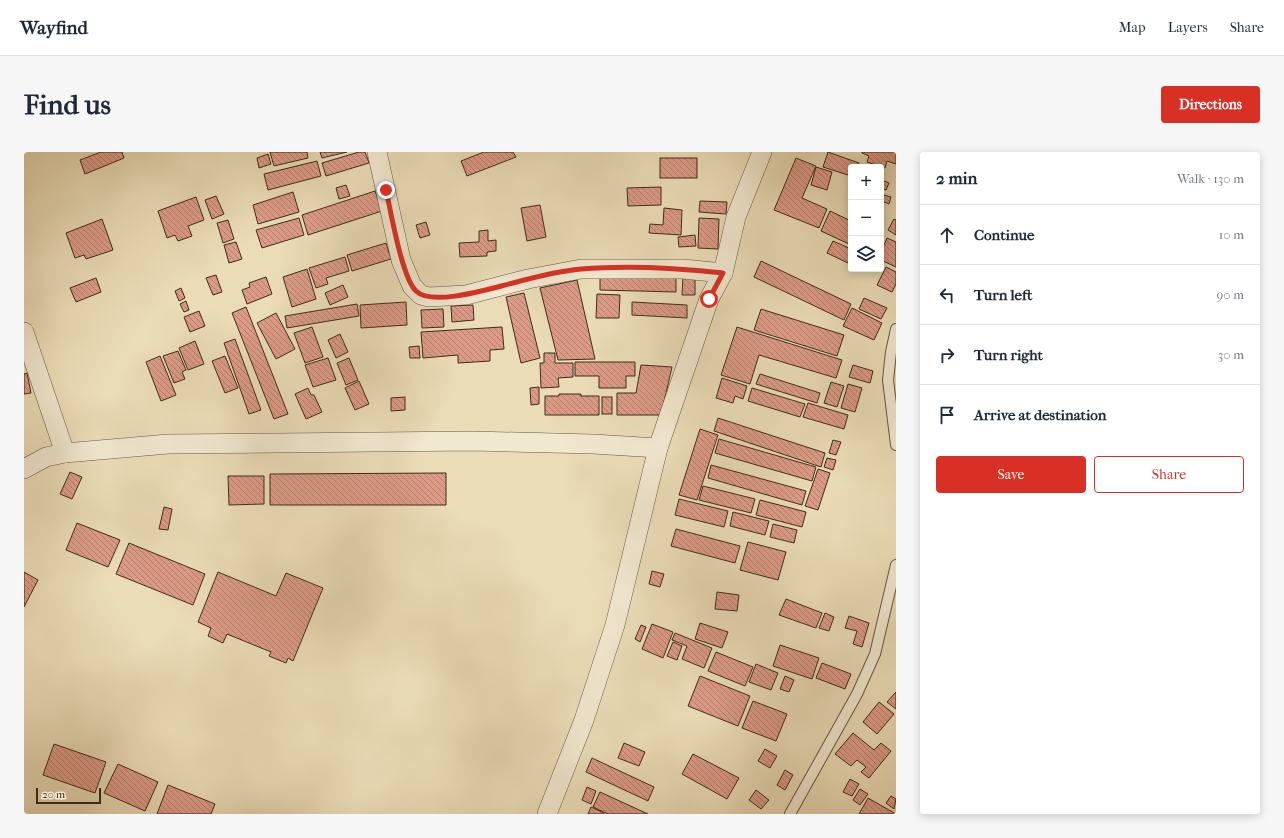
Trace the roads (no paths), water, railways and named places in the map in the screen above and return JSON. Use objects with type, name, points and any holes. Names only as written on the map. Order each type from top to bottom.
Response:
[{"type":"street","points":[[377,152],[402,260],[412,286],[421,295],[429,297],[466,294],[528,279],[581,269],[683,269],[723,273]]},
{"type":"street","points":[[547,814],[584,720],[615,625],[658,448],[709,299],[723,273],[736,217],[762,152]]},
{"type":"street","points":[[24,332],[65,453]]},
{"type":"street","points":[[24,469],[46,456],[168,444],[332,441],[540,442],[658,448]]},
{"type":"lane","points":[[896,329],[891,352],[888,380],[896,445]]},
{"type":"lane","points":[[790,814],[857,694],[875,654],[896,565]]}]
